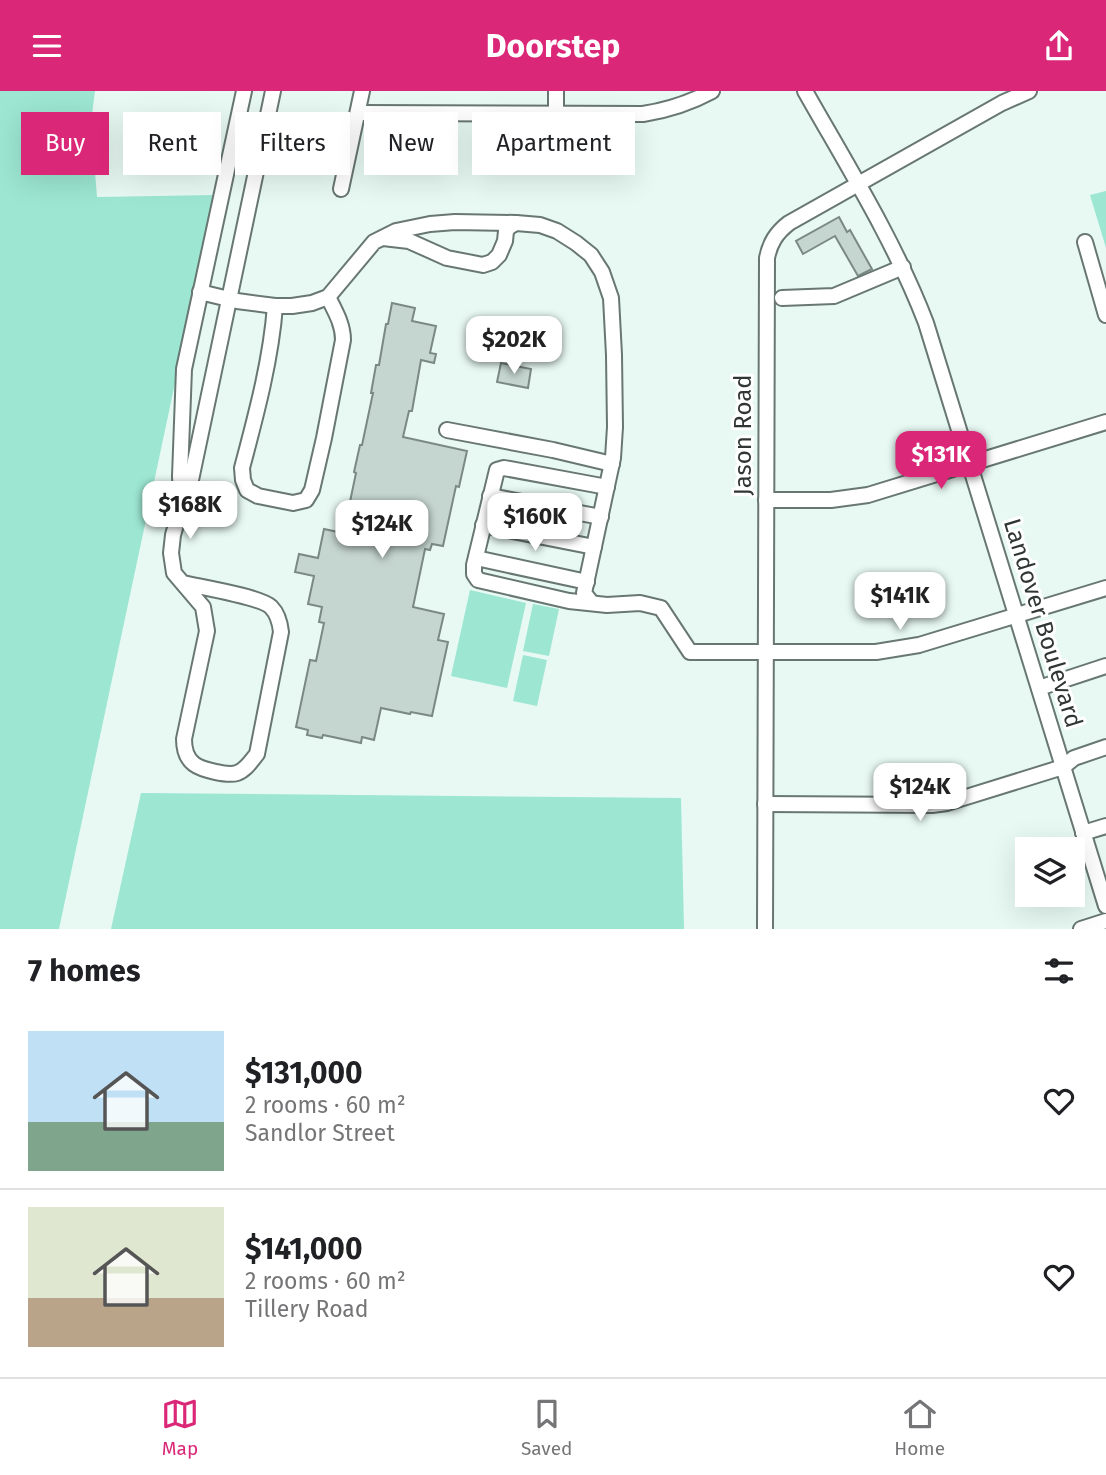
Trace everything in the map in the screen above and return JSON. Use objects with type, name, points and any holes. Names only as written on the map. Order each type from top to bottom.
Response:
[{"type":"street","points":[[182,504],[180,476],[184,369],[244,91]]},
{"type":"street","points":[[183,583],[270,605],[280,619],[281,632],[257,754],[246,768],[236,773],[221,773],[195,765],[184,749],[207,631],[203,607],[174,573],[171,553],[173,535],[191,479],[273,91]]},
{"type":"street","points":[[341,189],[362,91]]},
{"type":"street","points":[[556,91],[556,112]]},
{"type":"street","points":[[635,114],[681,106],[712,91]]},
{"type":"street","name":"Landover Boulevard","points":[[805,91],[903,267],[926,323],[1105,902]]},
{"type":"street","name":"Jason Road","points":[[765,929],[766,258],[769,247],[781,229],[789,223],[1002,103],[1029,91]]},
{"type":"street","points":[[358,113],[472,114]]},
{"type":"street","points":[[200,292],[275,306],[312,303],[328,297],[374,242],[396,231],[430,224],[455,222],[540,225],[576,243],[591,255],[602,272],[611,298],[615,427],[612,464],[584,593],[592,603]]},
{"type":"street","points":[[382,238],[410,241],[447,258],[483,265],[492,262],[499,254],[506,232],[516,223]]},
{"type":"street","points":[[1085,242],[1106,315]]},
{"type":"street","points":[[782,297],[834,296],[903,267]]},
{"type":"street","points":[[275,306],[266,365],[242,468],[243,480],[247,490],[258,496],[293,503],[306,500],[312,490],[343,340],[339,318],[328,297]]},
{"type":"street","points":[[766,500],[831,501],[850,498],[1106,422]]},
{"type":"street","points":[[447,430],[612,464]]},
{"type":"street","points":[[607,487],[504,468],[497,470],[476,558],[474,574],[478,580],[569,601],[607,605],[640,603],[661,608],[690,652],[766,653],[896,650],[1106,588]]},
{"type":"street","points":[[490,496],[601,517]]},
{"type":"street","points":[[484,525],[594,547]]},
{"type":"street","points":[[476,558],[587,582]]},
{"type":"street","points":[[1039,688],[1106,666]]},
{"type":"street","points":[[765,804],[947,803],[1063,767],[1074,758],[1106,747]]},
{"type":"street","points":[[1083,833],[1106,826]]},
{"type":"street","points":[[1080,929],[1106,921]]},
{"type":"green space","points":[[0,91],[95,91],[92,112],[21,112],[21,175],[95,175],[97,197],[215,195],[59,929],[0,929]]},
{"type":"green space","points":[[1106,191],[1106,248],[1090,195]]},
{"type":"green space","points":[[470,590],[526,603],[507,688],[451,676]]},
{"type":"green space","points":[[533,604],[559,609],[549,656],[523,651]]},
{"type":"green space","points":[[523,655],[547,660],[537,706],[513,701]]},
{"type":"green space","points":[[141,793],[681,798],[684,929],[111,929]]},
{"type":"building","points":[[839,217],[847,232],[850,230],[872,269],[858,276],[835,236],[803,254],[796,241]]},
{"type":"building","points":[[392,303],[415,308],[412,321],[436,326],[430,353],[436,354],[434,363],[421,360],[412,411],[409,411],[403,437],[467,451],[443,546],[432,544],[430,550],[425,549],[413,607],[444,614],[438,640],[448,642],[432,716],[381,708],[374,740],[362,737],[361,743],[323,735],[322,738],[307,735],[308,730],[296,727],[310,660],[316,661],[324,623],[319,622],[322,607],[308,604],[314,576],[295,572],[299,554],[318,558],[324,529],[338,532],[341,515],[347,516],[356,473],[354,472],[373,393],[376,365],[379,365]]},
{"type":"building","points":[[501,363],[531,369],[528,388],[497,382]]}]
